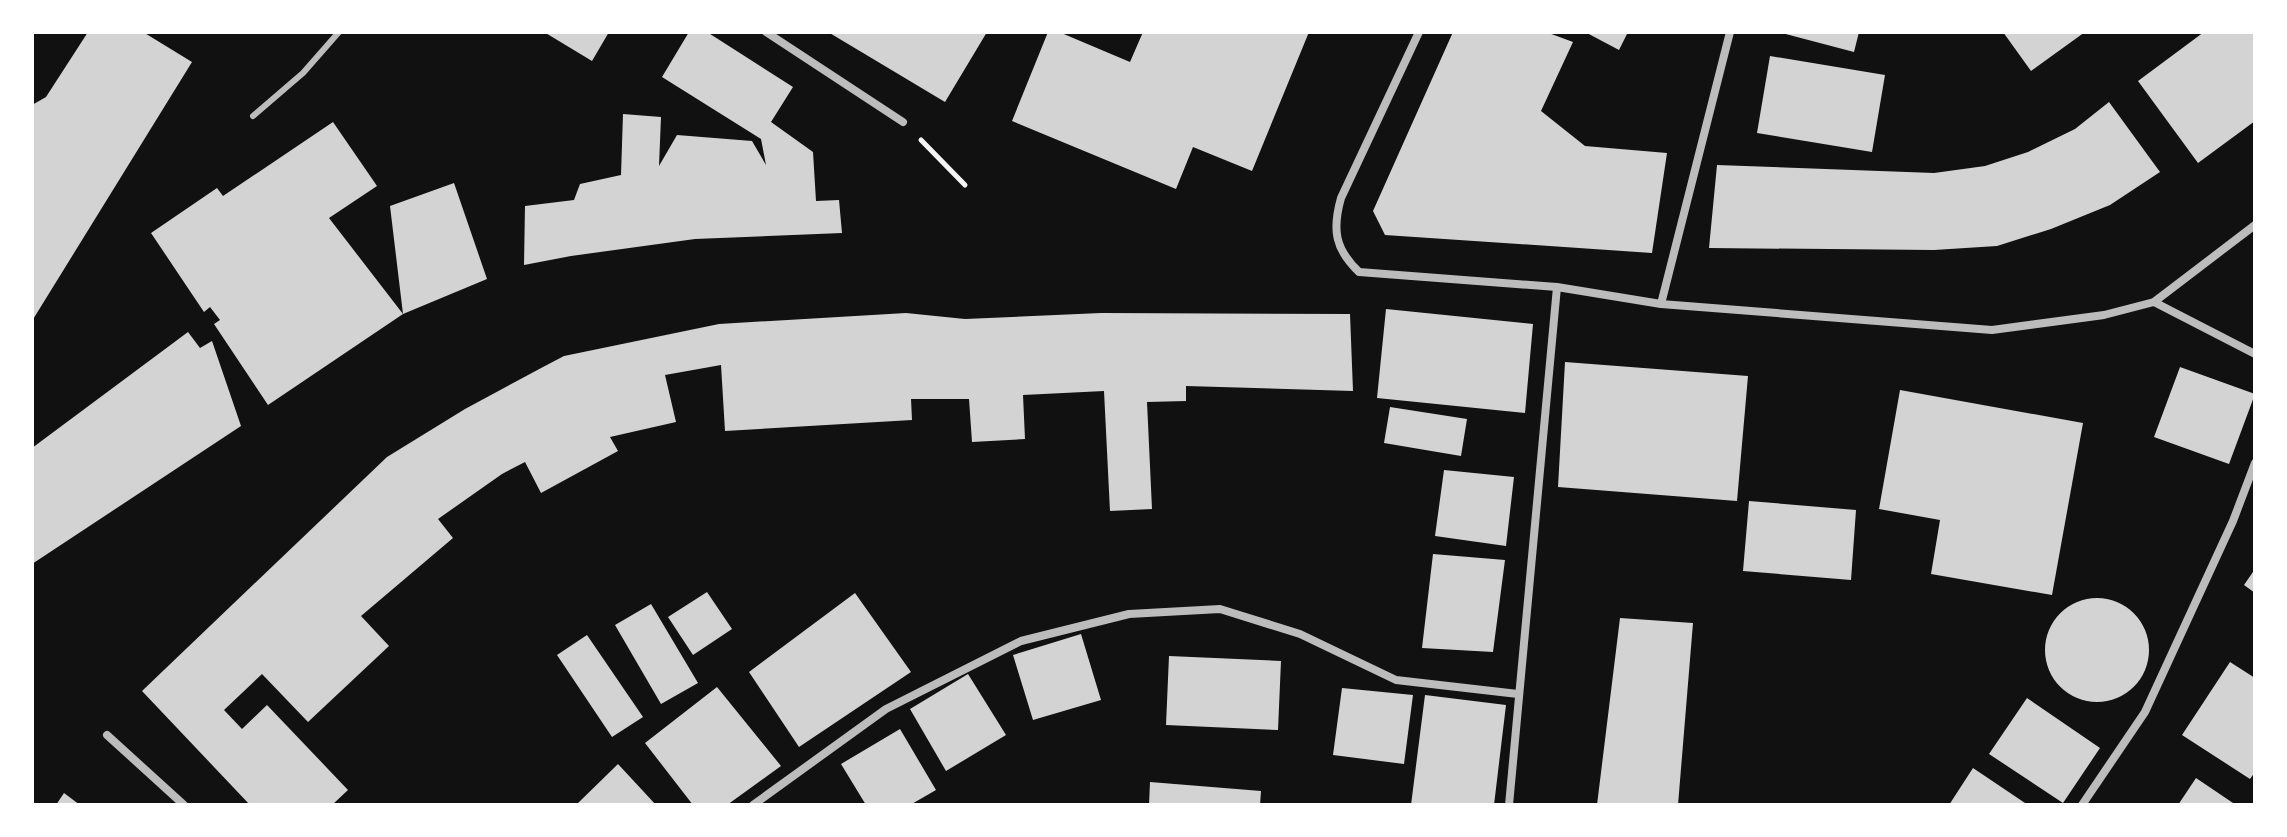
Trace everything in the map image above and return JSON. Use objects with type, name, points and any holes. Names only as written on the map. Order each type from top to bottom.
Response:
[{"type":"street","points":[[766,32],[903,122]]},
{"type":"street","points":[[1419,32],[1341,198],[1335,219],[1338,241],[1346,259],[1359,272],[1557,287],[1661,304],[1992,330],[2104,315],[2154,302],[2255,225]]},
{"type":"street","points":[[1661,304],[1730,32]]},
{"type":"street","points":[[1509,805],[1557,287]]},
{"type":"street","points":[[2154,302],[2255,354]]},
{"type":"street","points":[[2082,805],[2145,712],[2233,521],[2255,463]]},
{"type":"street","points":[[753,805],[886,709],[913,695],[1021,641],[1129,614],[1220,609],[1300,634],[1396,680],[1518,694]]},
{"type":"street","points":[[107,735],[184,805]]},
{"type":"lane","points":[[253,116],[303,73],[339,32]]},
{"type":"path","points":[[903,122],[965,185]]},
{"type":"building","points":[[88,32],[143,32],[192,62],[32,321],[32,105],[46,97]]},
{"type":"building","points":[[544,32],[609,32],[592,61]]},
{"type":"building","points":[[689,32],[707,32],[793,87],[771,122],[813,152],[816,201],[839,200],[842,233],[695,239],[524,265],[525,206],[574,200],[580,184],[621,175],[623,114],[661,117],[659,166],[677,135],[752,141],[766,165],[761,139],[662,77]]},
{"type":"building","points":[[828,32],[987,32],[945,102]]},
{"type":"building","points":[[1048,32],[1059,32],[1130,62],[1143,32],[1309,32],[1252,171],[1193,147],[1176,189],[1012,121]]},
{"type":"building","points":[[1453,32],[1546,32],[1573,42],[1541,111],[1585,146],[1667,153],[1652,253],[1385,235],[1373,211]]},
{"type":"building","points":[[1585,32],[1628,32],[1619,50]]},
{"type":"building","points":[[1778,32],[1859,32],[1854,52]]},
{"type":"building","points":[[2003,32],[2085,32],[2031,71]]},
{"type":"building","points":[[2204,32],[2255,32],[2255,121],[2198,163],[2138,81]]},
{"type":"building","points":[[1770,56],[1885,75],[1872,152],[1757,133]]},
{"type":"building","points":[[2109,102],[2160,172],[2110,205],[2051,229],[1997,246],[1934,250],[1709,248],[1717,165],[1934,173],[1985,166],[2028,152],[2075,129]]},
{"type":"building","points":[[333,122],[377,186],[329,218],[403,314],[268,405],[214,324],[220,320],[210,307],[204,312],[151,233],[217,188],[223,196]]},
{"type":"building","points":[[454,183],[487,279],[403,314],[390,206]]},
{"type":"building","points":[[1386,309],[1533,324],[1525,413],[1377,398]]},
{"type":"building","points":[[906,313],[965,319],[1101,313],[1350,314],[1353,391],[1186,386],[1186,401],[1147,402],[1152,509],[1110,511],[1104,391],[1023,395],[1025,439],[972,442],[969,399],[911,399],[912,420],[725,431],[721,365],[665,375],[676,422],[610,437],[618,451],[541,493],[525,462],[502,474],[438,519],[453,538],[361,616],[389,646],[308,722],[262,674],[224,710],[242,729],[267,705],[348,790],[332,805],[250,805],[142,691],[387,457],[465,409],[564,356],[719,324]]},
{"type":"building","points":[[188,332],[200,348],[212,341],[241,426],[32,564],[32,448]]},
{"type":"building","points":[[1565,362],[1748,376],[1737,501],[1558,487]]},
{"type":"building","points":[[2180,367],[2255,394],[2229,464],[2154,437]]},
{"type":"building","points":[[1900,390],[2083,423],[2052,595],[1931,574],[1940,520],[1879,509]]},
{"type":"building","points":[[1390,407],[1467,419],[1461,456],[1384,443]]},
{"type":"building","points":[[1444,470],[1514,477],[1506,546],[1435,536]]},
{"type":"building","points":[[1749,501],[1856,510],[1851,580],[1743,571]]},
{"type":"building","points":[[1433,554],[1505,560],[1493,652],[1422,648]]},
{"type":"building","points":[[2255,569],[2255,593],[2244,585]]},
{"type":"building","points":[[707,592],[732,629],[693,655],[668,617]]},
{"type":"building","points":[[855,593],[911,672],[799,747],[749,672]]},
{"type":"building","points":[[2097,598],[2117,602],[2134,613],[2145,630],[2149,650],[2145,670],[2134,687],[2117,698],[2097,702],[2077,698],[2060,687],[2049,670],[2045,650],[2049,630],[2060,613],[2077,602]]},
{"type":"building","points":[[651,604],[698,683],[661,704],[615,625]]},
{"type":"building","points":[[1620,618],[1693,623],[1678,805],[1597,805]]},
{"type":"building","points":[[1081,634],[1101,700],[1033,720],[1013,655]]},
{"type":"building","points":[[587,635],[643,717],[612,737],[557,655]]},
{"type":"building","points":[[1169,656],[1281,661],[1278,730],[1166,725]]},
{"type":"building","points":[[2230,662],[2255,678],[2255,772],[2250,779],[2182,735]]},
{"type":"building","points":[[968,674],[1006,735],[946,771],[910,709]]},
{"type":"building","points":[[717,687],[781,766],[727,805],[693,805],[645,743]]},
{"type":"building","points":[[1342,688],[1413,695],[1404,764],[1333,755]]},
{"type":"building","points":[[1425,695],[1506,705],[1494,805],[1411,805]]},
{"type":"building","points":[[2027,698],[2100,748],[2063,803],[1989,754]]},
{"type":"building","points":[[900,729],[936,790],[910,805],[866,805],[841,764]]},
{"type":"building","points":[[618,764],[656,805],[576,805]]},
{"type":"building","points":[[1973,768],[2028,805],[1949,805]]},
{"type":"building","points":[[2196,778],[2236,805],[2178,805]]},
{"type":"building","points":[[1150,782],[1261,791],[1260,805],[1149,805]]},
{"type":"building","points":[[64,793],[80,805],[56,805]]}]
